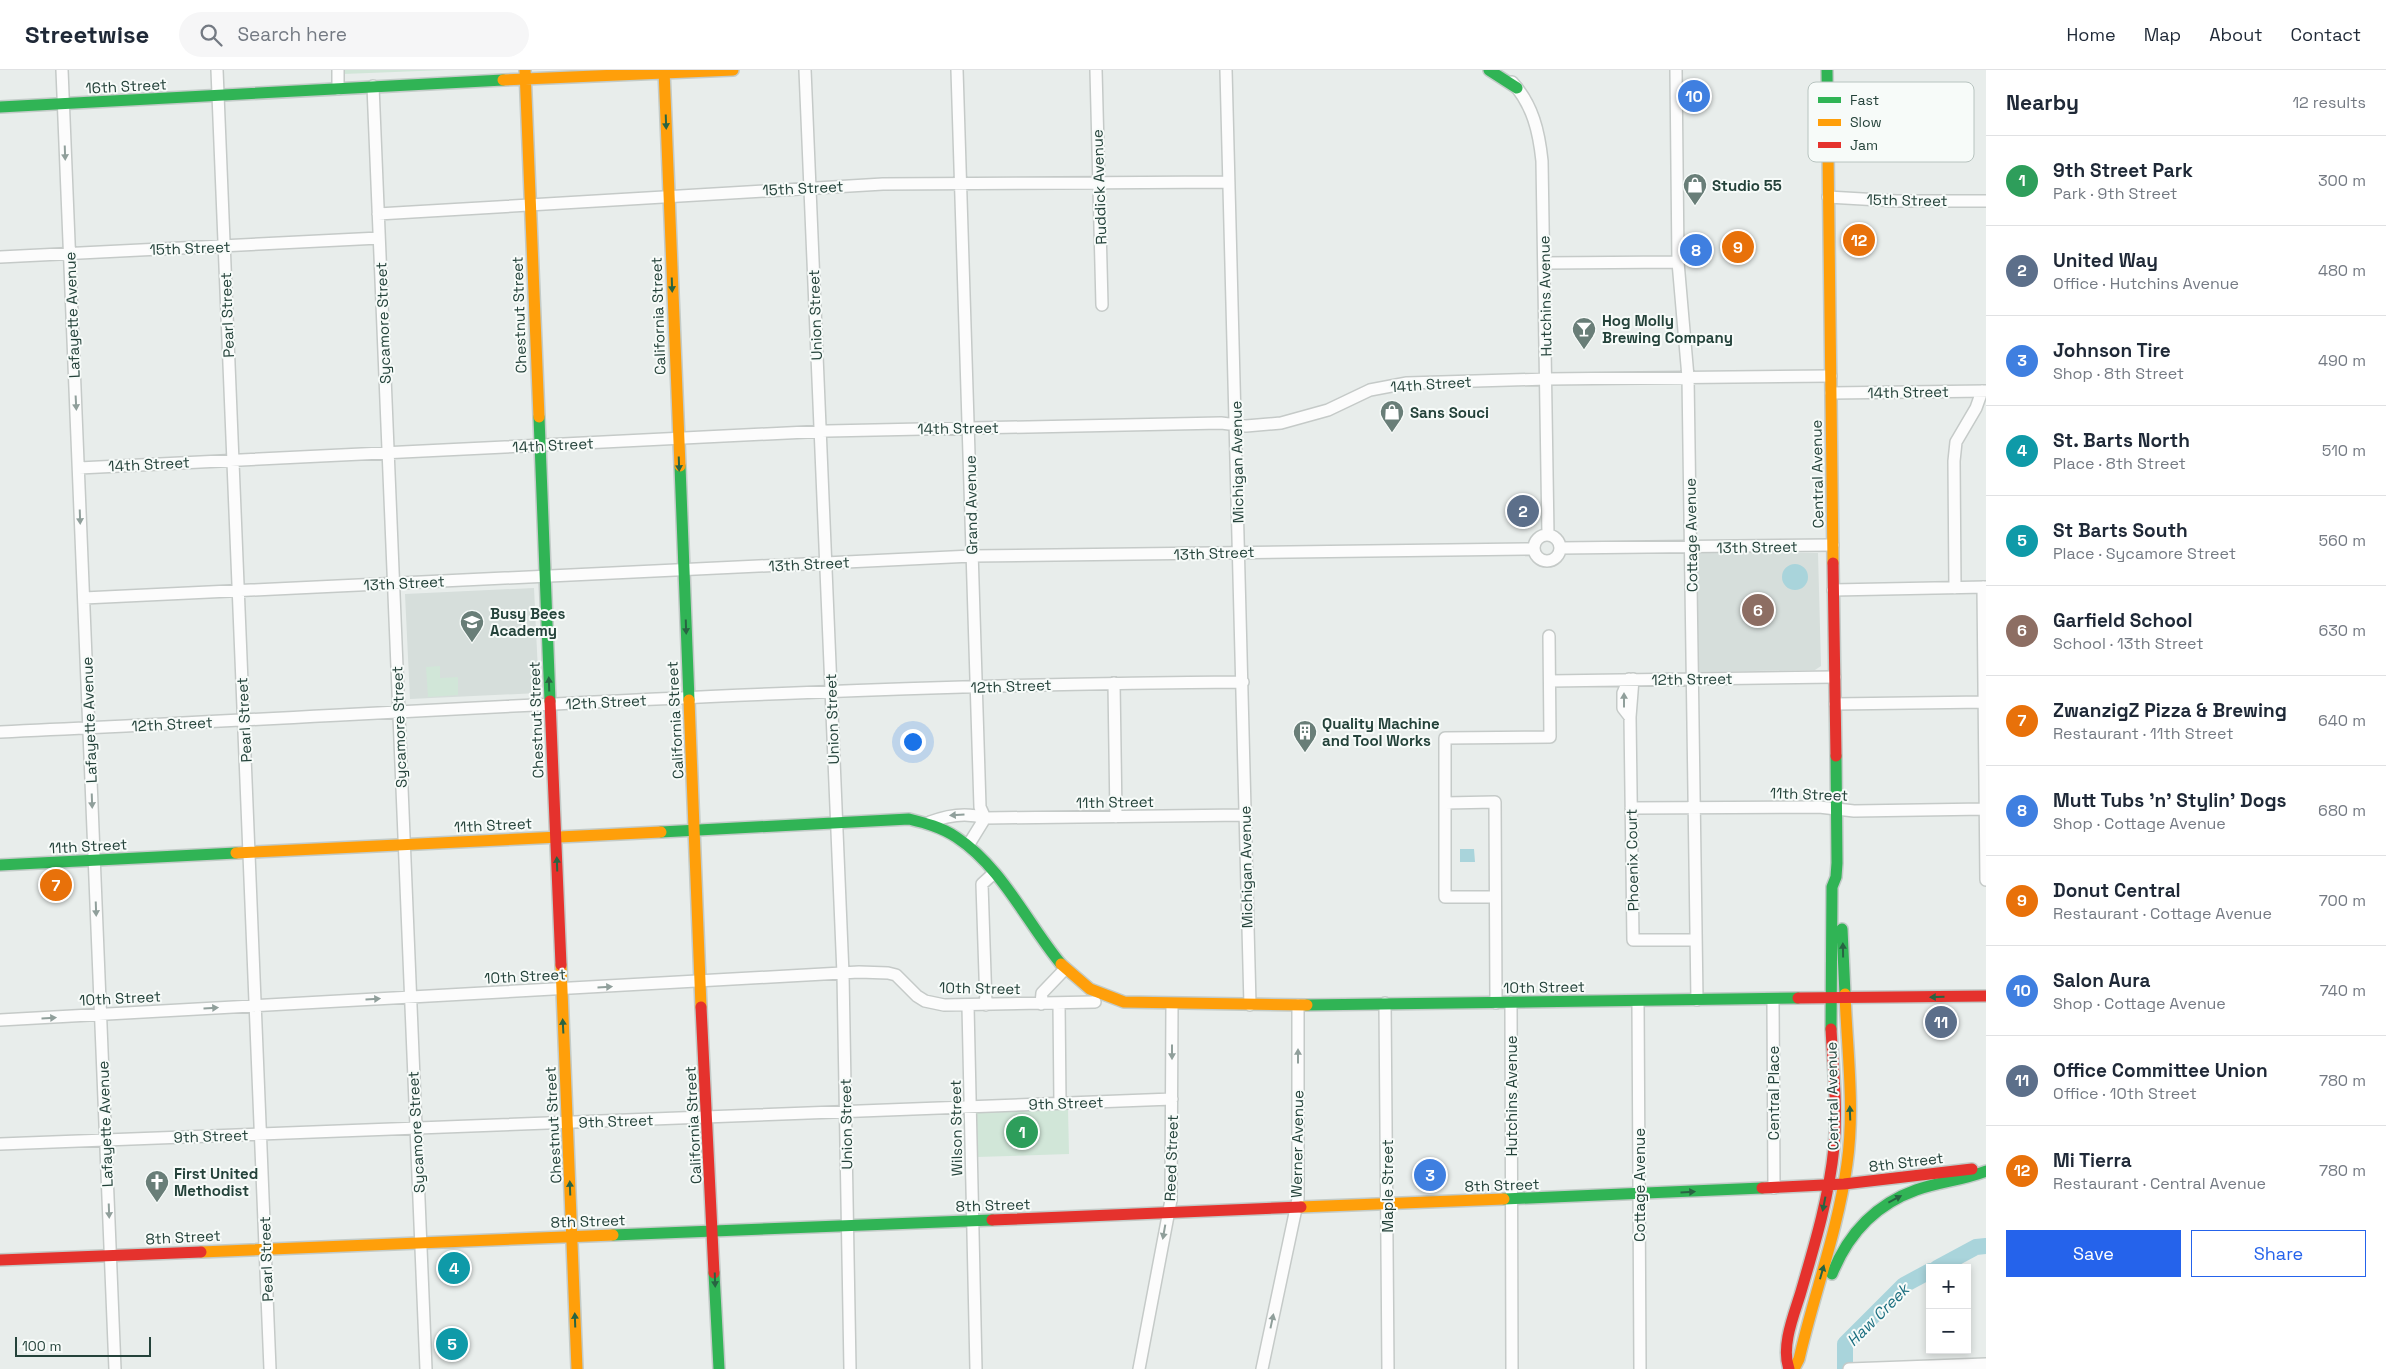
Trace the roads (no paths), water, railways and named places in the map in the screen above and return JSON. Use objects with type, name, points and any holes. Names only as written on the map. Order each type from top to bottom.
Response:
[{"type":"street","name":"Lafayette Avenue","points":[[62,70],[115,1369]]},
{"type":"street","name":"Pearl Street","points":[[217,70],[270,1369]]},
{"type":"street","points":[[338,70],[338,89]]},
{"type":"street","name":"16th Street","points":[[0,107],[338,89],[525,75],[733,70]]},
{"type":"street","name":"Union Street","points":[[806,70],[843,974],[850,1369]]},
{"type":"street","name":"Grand Avenue","points":[[958,70],[980,807],[985,818]]},
{"type":"street","name":"Ruddick Avenue","points":[[1096,70],[1102,305]]},
{"type":"street","name":"Michigan Avenue","points":[[1226,70],[1250,1005]]},
{"type":"street","points":[[1489,70],[1517,88]]},
{"type":"street","name":"Hutchins Avenue","points":[[1500,70],[1517,88],[1532,112],[1539,135],[1542,161],[1547,379],[1548,535]]},
{"type":"street","name":"Cottage Avenue","points":[[1676,70],[1678,262],[1688,376],[1697,1000]]},
{"type":"street","name":"California Street","points":[[664,72],[700,982],[719,1369]]},
{"type":"street","name":"Chestnut Street","points":[[525,75],[577,1369]]},
{"type":"street","name":"Sycamore Street","points":[[373,86],[409,997],[426,1369]]},
{"type":"street","name":"Central Avenue","points":[[1789,1369],[1786,1358],[1792,1319],[1818,1233],[1834,1147],[1830,999],[1832,887],[1836,877],[1836,809],[1828,162]]},
{"type":"street","name":"15th Street","points":[[378,214],[810,187],[960,183],[1229,182]]},
{"type":"street","name":"15th Street","points":[[1828,197],[1897,201],[1986,201]]},
{"type":"street","name":"15th Street","points":[[0,257],[69,252],[379,238]]},
{"type":"street","points":[[1545,262],[1678,262]]},
{"type":"street","name":"14th Street","points":[[78,468],[820,432],[969,427],[1281,423],[1305,418],[1328,410],[1370,390],[1407,383],[1688,376],[1830,376]]},
{"type":"street","points":[[1955,588],[1954,461],[1956,442],[1984,391]]},
{"type":"street","name":"14th Street","points":[[1831,393],[1984,391]]},
{"type":"street","points":[[1548,535],[1556,539],[1560,548],[1556,558],[1549,561],[1538,557],[1534,549],[1536,541],[1548,535]]},
{"type":"street","name":"13th Street","points":[[1560,548],[1833,546]]},
{"type":"street","name":"13th Street","points":[[84,598],[972,556],[1534,549]]},
{"type":"street","points":[[1833,590],[1985,587],[1986,880]]},
{"type":"street","points":[[1495,897],[1445,897],[1444,738],[1550,737],[1549,636]]},
{"type":"street","name":"12th Street","points":[[1550,681],[1835,677]]},
{"type":"street","name":"Phoenix Court","points":[[1631,679],[1624,693],[1623,708],[1630,717],[1633,940],[1696,940]]},
{"type":"street","name":"12th Street","points":[[0,732],[689,698],[976,686],[1243,682]]},
{"type":"street","points":[[1114,683],[1116,817]]},
{"type":"street","points":[[1835,704],[1985,702]]},
{"type":"street","points":[[1444,803],[1495,802],[1496,1003]]},
{"type":"street","name":"11th Street","points":[[1631,808],[1819,807],[1854,811],[1986,809]]},
{"type":"street","name":"11th Street","points":[[0,865],[909,820],[930,822],[945,816],[974,814],[985,818],[1245,815]]},
{"type":"street","points":[[969,844],[985,818]]},
{"type":"street","points":[[930,822],[969,844],[994,872],[1065,969],[1099,999]]},
{"type":"street","points":[[986,1005],[982,884],[994,872]]},
{"type":"street","name":"Central Avenue","points":[[1794,1369],[1799,1359],[1808,1320],[1831,1241],[1844,1184],[1849,1148],[1850,1111],[1841,887],[1836,877]]},
{"type":"street","name":"10th Street","points":[[1041,1004],[1042,993],[1065,969]]},
{"type":"street","name":"10th Street","points":[[0,1020],[255,1005],[888,973],[896,976],[925,1001],[968,1006],[1041,1004],[1099,999],[1172,1004],[1298,1005],[1986,996]]},
{"type":"street","name":"Central Place","points":[[1773,998],[1774,1188]]},
{"type":"street","name":"Cottage Avenue","points":[[1638,1001],[1640,1369]]},
{"type":"street","name":"Hutchins Avenue","points":[[1511,1002],[1512,1369]]},
{"type":"street","points":[[1059,1003],[1060,1103]]},
{"type":"street","name":"Maple Street","points":[[1385,1003],[1388,1369]]},
{"type":"street","name":"Reed Street","points":[[1138,1369],[1171,1200],[1172,1004]]},
{"type":"street","name":"Werner Avenue","points":[[1262,1369],[1296,1208],[1298,1005]]},
{"type":"street","name":"Wilson Street","points":[[968,1006],[976,1369]]},
{"type":"street","name":"9th Street","points":[[0,1144],[1172,1099]]},
{"type":"street","name":"8th Street","points":[[0,1260],[1774,1188],[1844,1184],[1986,1167]]},
{"type":"street","points":[[1808,1320],[1821,1306],[1835,1265],[1846,1242],[1861,1223],[1881,1206],[1904,1194],[1986,1171]]},
{"type":"street","points":[[1849,1369],[1986,1364]]},
{"type":"water","points":[[1795,564],[1804,568],[1808,577],[1804,586],[1795,590],[1786,586],[1782,577],[1786,568]]},
{"type":"water","points":[[1460,849],[1474,849],[1475,862],[1460,862]]},
{"type":"waterway","name":"Haw Creek","points":[[1944,1264],[1976,1247],[1986,1246]]},
{"type":"waterway","name":"Haw Creek","points":[[1845,1369],[1845,1344],[1904,1285],[1926,1273]]},
{"type":"place","name":"Salon Aura","points":[[1694,96]]},
{"type":"place","name":"Studio 55","points":[[1695,206]]},
{"type":"place","name":"Mi Tierra","points":[[1859,240]]},
{"type":"place","name":"Donut Central","points":[[1738,247]]},
{"type":"place","name":"Mutt Tubs 'n' Stylin' Dogs","points":[[1696,250]]},
{"type":"place","name":"Hog Molly Brewing Company","points":[[1584,350]]},
{"type":"place","name":"Sans Souci","points":[[1392,433]]},
{"type":"place","name":"United Way","points":[[1523,511]]},
{"type":"place","name":"Garfield School","points":[[1758,610]]},
{"type":"place","name":"Busy Bees Academy","points":[[472,643]]},
{"type":"place","name":"Quality Machine and Tool Works","points":[[1305,753]]},
{"type":"place","name":"ZwanzigZ Pizza & Brewing","points":[[56,885]]},
{"type":"place","name":"Office Committee Union","points":[[1941,1022]]},
{"type":"place","name":"9th Street Park","points":[[1022,1132]]},
{"type":"place","name":"Johnson Tire","points":[[1430,1175]]},
{"type":"place","name":"First United Methodist","points":[[157,1203]]},
{"type":"place","name":"St. Barts North","points":[[454,1268]]},
{"type":"place","name":"St Barts South","points":[[452,1344]]}]
